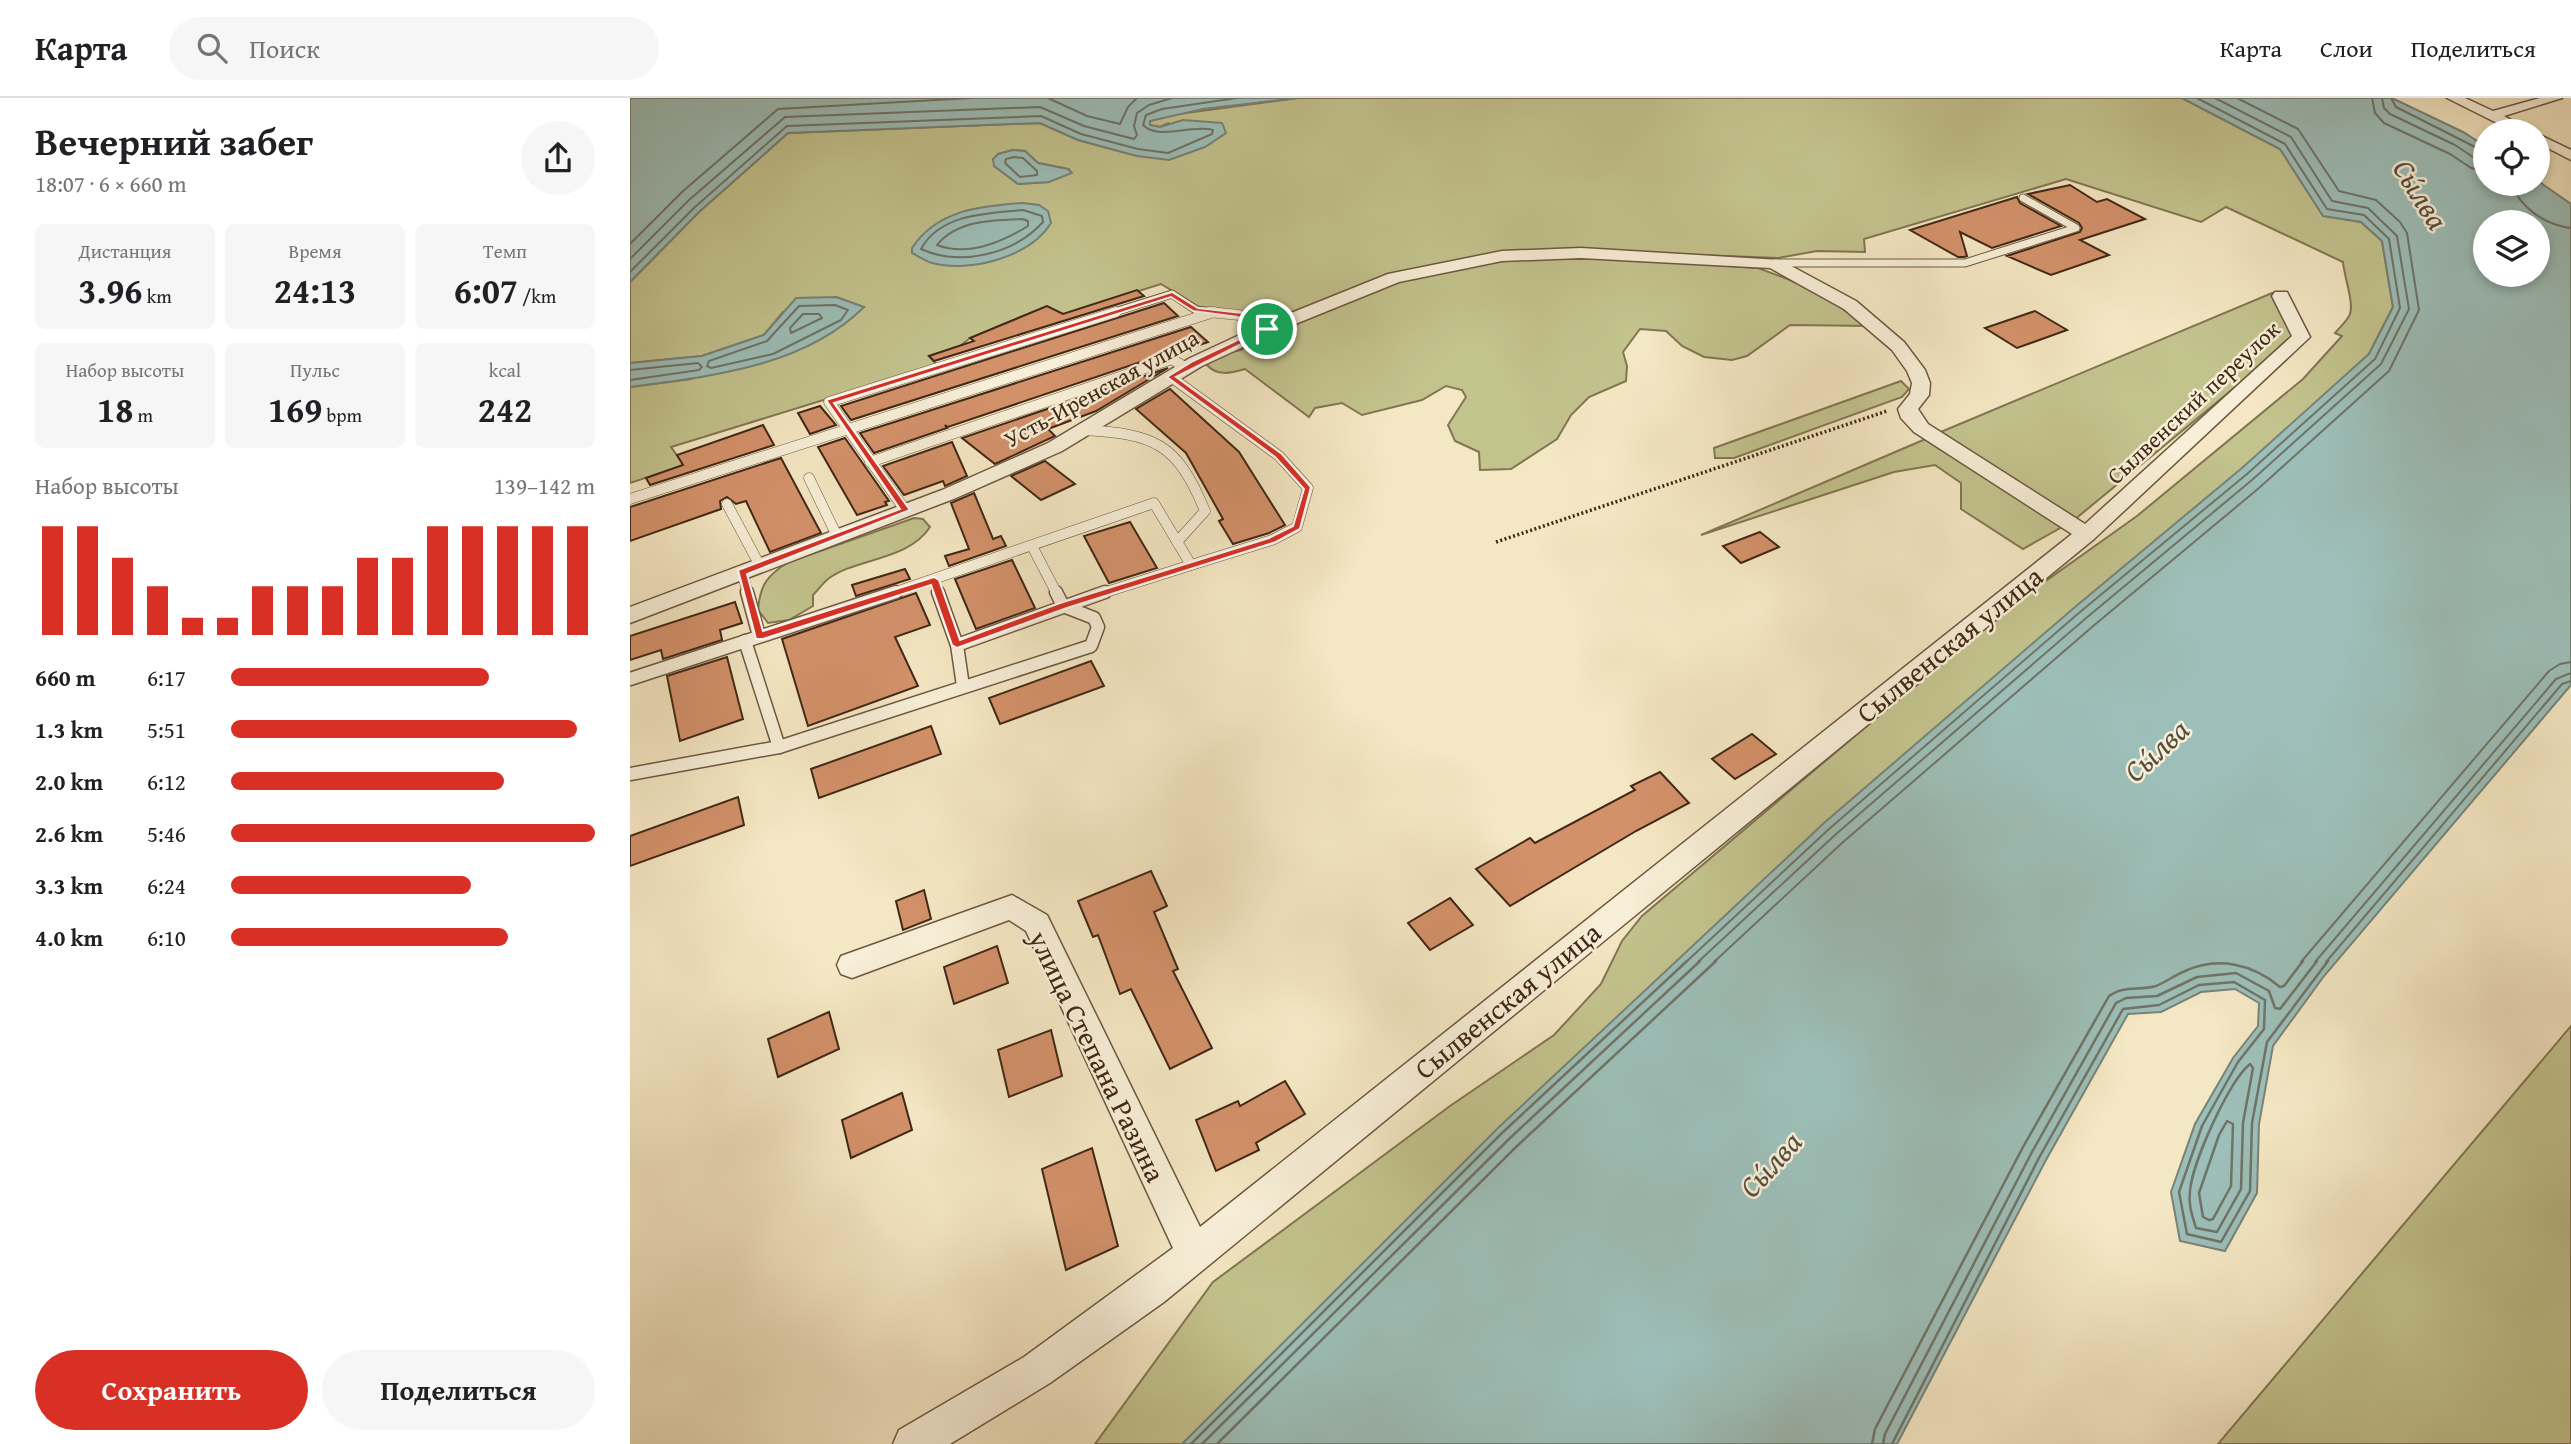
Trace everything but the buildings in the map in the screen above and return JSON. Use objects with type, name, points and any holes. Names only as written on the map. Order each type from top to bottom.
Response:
[{"type":"street","points":[[2454,98],[2502,119]]},
{"type":"street","points":[[2494,115],[2555,98]]},
{"type":"street","points":[[2550,145],[2571,156]]},
{"type":"street","name":"Усть-Иренская улица","points":[[630,615],[905,510],[1055,447],[1179,373],[1267,329],[1394,278],[1502,256],[1581,253],[1774,263]]},
{"type":"street","points":[[1774,263],[1850,305],[1898,346],[1916,370],[1921,383],[1919,395],[1908,409],[1911,418],[1921,428],[2086,534]]},
{"type":"street","name":"Сылвенский переулок","points":[[2086,534],[2301,337],[2281,296]]},
{"type":"street","name":"Сылвенская улица","points":[[913,1444],[1048,1363],[1103,1325],[2086,534]]},
{"type":"street","name":"улица Степана Разина","points":[[852,965],[1012,907],[1037,923],[1193,1252]]},
{"type":"lane","points":[[1774,263],[1965,263],[2076,228],[2023,198]]},
{"type":"lane","points":[[905,510],[829,402],[1172,294],[1196,310],[1240,315],[1267,329]]},
{"type":"lane","points":[[630,499],[1214,312]]},
{"type":"lane","points":[[870,463],[1172,359],[1179,373],[1279,456],[1308,488],[1297,527],[1272,540],[1063,606],[957,645]]},
{"type":"lane","points":[[1084,430],[1124,431],[1149,438],[1179,457],[1196,486],[1205,511],[1177,542]]},
{"type":"lane","points":[[809,478],[837,536]]},
{"type":"lane","points":[[630,679],[934,580],[1154,503],[1191,565]]},
{"type":"lane","points":[[727,504],[751,569],[759,636]]},
{"type":"lane","points":[[630,774],[779,747],[1091,646],[1098,627],[1094,618],[1063,606],[1032,546]]},
{"type":"lane","points":[[934,580],[957,645],[963,686]]},
{"type":"lane","points":[[745,641],[779,747]]},
{"type":"path","points":[[1496,542],[1868,416],[1908,409]]},
{"type":"green space","points":[[1298,98],[2182,98],[2280,149],[2323,215],[2361,222],[2382,241],[2393,307],[2369,354],[1182,1444],[1095,1444],[1213,1282],[1450,1106],[1554,1035],[1601,984],[1622,941],[1642,916],[1998,615],[2137,516],[2303,379],[2342,336],[2335,333],[2348,319],[2351,309],[2343,262],[2226,207],[2201,222],[2066,179],[1864,239],[1865,252],[1817,251],[1778,258],[1594,251],[1450,262],[1265,324],[1201,308],[1161,284],[1062,315],[1047,306],[970,338],[960,346],[929,356],[937,365],[671,447],[684,465],[630,483],[630,387],[691,379],[863,307],[836,297],[783,312],[764,335],[702,356],[630,363],[630,282],[699,212],[788,133],[1040,123],[1078,140],[1137,156],[1169,123],[1160,127],[1149,125],[1150,121],[1163,116]],"holes":[[[1013,150],[1025,151],[1038,163],[1068,169],[1049,182],[1018,184],[994,166],[998,154]]]},
{"type":"green space","points":[[1517,259],[1623,259],[1758,268],[1823,296],[1869,326],[1790,325],[1747,356],[1732,360],[1704,357],[1682,346],[1666,331],[1640,329],[1623,352],[1627,366],[1626,381],[1589,397],[1571,415],[1557,439],[1511,469],[1480,470],[1479,452],[1455,441],[1448,425],[1466,397],[1462,390],[1446,386],[1422,400],[1362,415],[1342,403],[1315,408],[1309,417],[1245,369],[1229,373],[1219,372],[1206,364],[1226,353],[1241,350],[1271,329],[1395,282],[1476,264]]},
{"type":"green space","points":[[2272,293],[2296,337],[2074,520],[1936,434]]},
{"type":"green space","points":[[1901,381],[1909,389],[1902,397],[1734,458],[1715,458],[1714,448]]},
{"type":"green space","points":[[1928,438],[2062,527],[2023,549],[1961,509],[1961,483],[1935,465],[1894,472],[1701,535]]},
{"type":"green space","points":[[914,518],[923,519],[930,527],[920,538],[895,553],[839,572],[813,595],[813,606],[789,620],[768,623],[758,610],[766,582],[775,571],[789,562]]},
{"type":"green space","points":[[2571,1026],[2571,1444],[2218,1444]]},
{"type":"water","points":[[630,98],[1298,98],[1203,109],[1150,121],[1150,125],[1160,127],[1183,120],[1222,123],[1226,133],[1205,147],[1169,160],[1137,156],[1078,140],[1040,123],[788,133],[699,212],[630,282]]},
{"type":"water","name":"Сы́лва","points":[[2182,98],[2392,98],[2473,138],[2473,196],[2550,196],[2550,189],[2571,204],[2571,685],[2324,976],[2273,1046],[2259,1124],[2257,1193],[2225,1251],[2180,1241],[2171,1192],[2195,1124],[2233,1058],[2258,1026],[2259,1003],[2235,989],[2201,992],[2161,1012],[2128,1014],[2046,1160],[1897,1444],[1182,1444],[1498,1128],[1824,823],[2075,607],[2242,468],[2369,354],[2393,307],[2382,241],[2361,222],[2323,216],[2280,149]]},
{"type":"water","points":[[1013,150],[1025,151],[1038,163],[1068,169],[1072,173],[1049,182],[1018,184],[994,166],[993,159],[998,154]]},
{"type":"water","points":[[1023,203],[1039,205],[1048,211],[1051,223],[1029,245],[1014,253],[981,264],[947,266],[932,263],[912,253],[912,248],[922,235],[947,218],[961,212],[991,206]]},
{"type":"water","points":[[836,297],[864,307],[840,327],[785,356],[724,373],[630,387],[630,363],[702,356],[764,335],[796,298]]},
{"type":"route","points":[[1172,294],[1196,310],[1240,315],[1267,329],[1196,362],[1171,377],[1279,456],[1308,488],[1297,527],[1272,540],[1063,606],[957,645],[934,580],[759,636],[742,572],[905,510],[829,402],[1172,294]]}]
